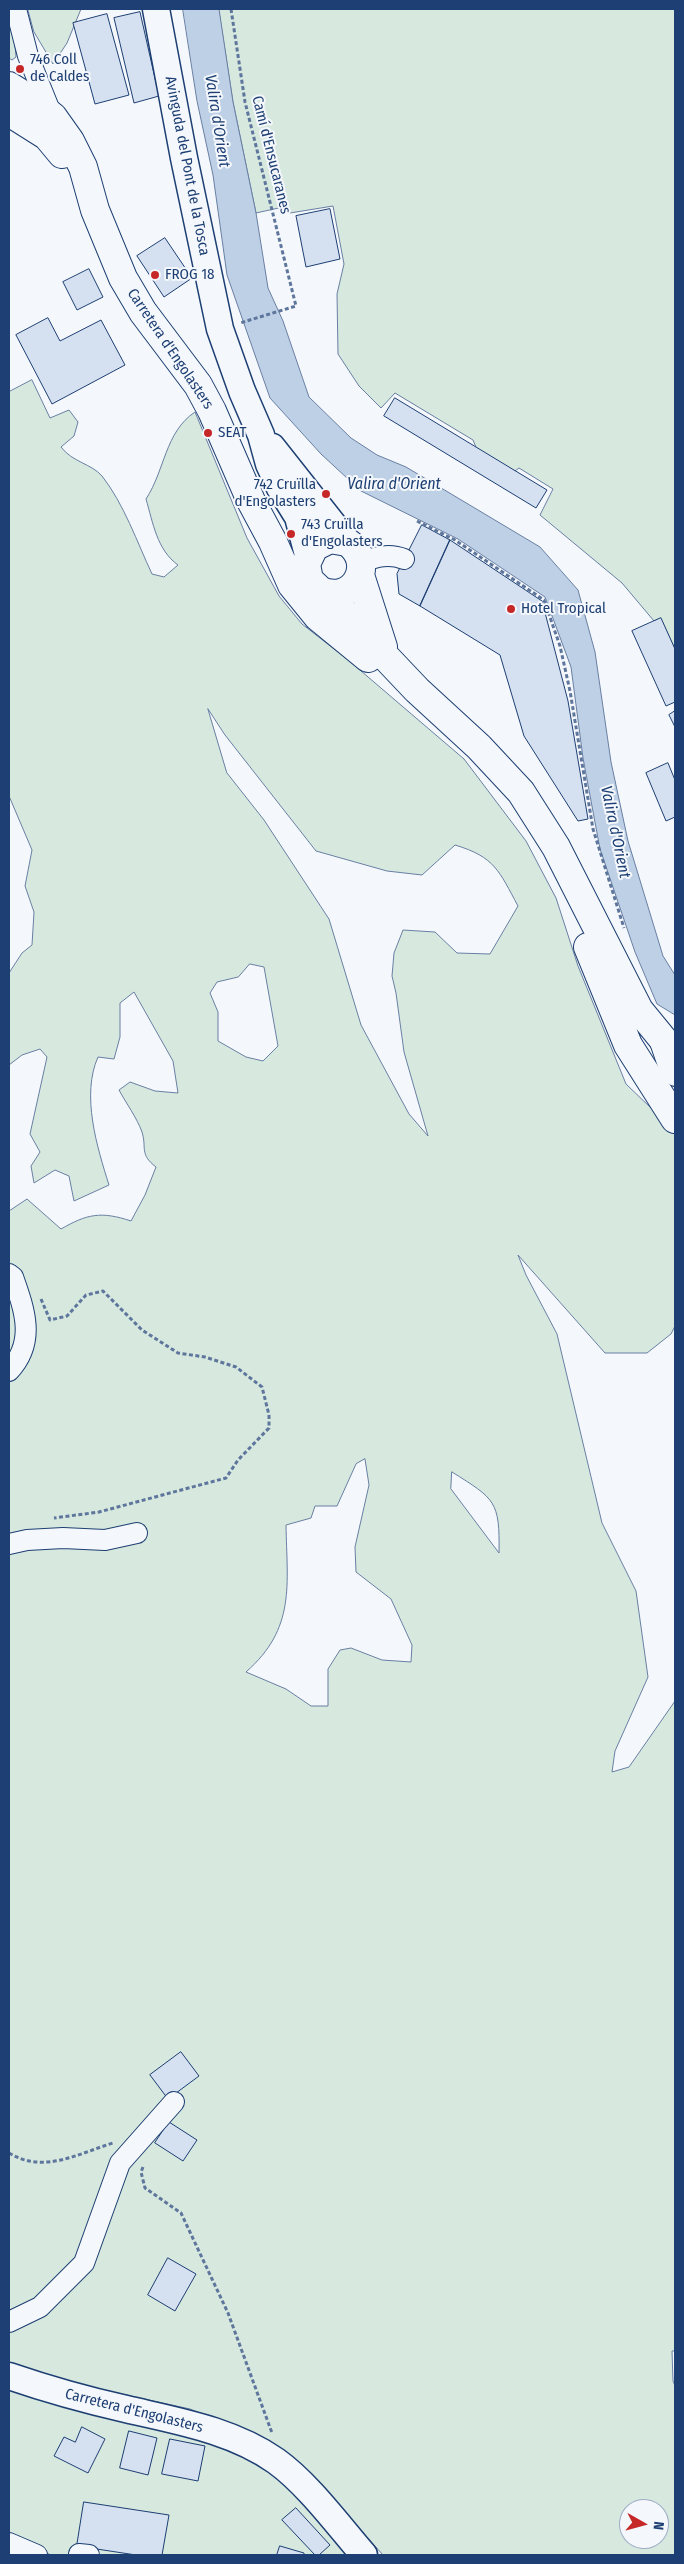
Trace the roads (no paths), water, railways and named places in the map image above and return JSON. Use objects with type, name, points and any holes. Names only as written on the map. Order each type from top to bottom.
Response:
[{"type":"highway","name":"Carretera d'Engolasters","points":[[10,95],[33,101],[53,118],[70,141],[83,167],[95,210],[123,278],[143,312],[198,385],[212,411],[258,517],[300,566]]},
{"type":"highway","name":"Carretera d'Engolasters","points":[[10,95],[65,158],[95,210]]},
{"type":"highway","points":[[392,664],[379,638],[356,560],[339,539],[325,540],[317,544],[300,566],[292,585],[318,617],[375,663],[418,690]]},
{"type":"highway","points":[[300,566],[331,594],[343,593],[354,586],[356,560]]},
{"type":"highway","points":[[300,566],[392,664],[479,747],[521,792],[540,818],[585,901],[624,985],[657,1034],[675,1054]]},
{"type":"highway","points":[[563,862],[580,924],[628,1045],[675,1119]]},
{"type":"main road","name":"Avinguda del Pont de la Tosca","points":[[156,9],[184,158],[220,329],[242,391],[261,434],[269,464],[280,488],[298,517],[300,566]]},
{"type":"main road","name":"Avinguda del Pont de la Tosca","points":[[261,434],[356,560]]},
{"type":"main road","name":"Carretera d'Engolasters","points":[[9,2376],[47,2389],[194,2424],[241,2442],[276,2461],[320,2503],[364,2555]]},
{"type":"street","points":[[16,9],[34,72],[53,118]]},
{"type":"street","points":[[10,95],[28,87],[33,81],[34,72]]},
{"type":"street","points":[[356,560],[395,555],[404,559]]},
{"type":"street","points":[[657,1034],[670,1071],[675,1076]]},
{"type":"street","points":[[9,1274],[13,1277],[25,1312],[26,1336],[19,1360],[9,1371]]},
{"type":"street","points":[[9,1544],[27,1540],[62,1538],[105,1540],[137,1533]]},
{"type":"street","points":[[9,2322],[40,2307],[84,2263],[120,2164],[174,2102]]},
{"type":"street","points":[[9,2543],[37,2555]]},
{"type":"water","name":"Valira d'Orient","points":[[183,9],[219,9],[233,102],[256,213],[268,288],[283,321],[309,397],[351,438],[377,455],[406,467],[540,547],[578,590],[595,652],[611,762],[628,841],[663,956],[675,975],[675,1015],[657,1004],[635,952],[600,849],[583,758],[571,667],[545,597],[458,539],[361,491],[321,454],[270,398],[227,275],[213,175],[197,101]]},
{"type":"place","name":"746 Coll de Caldes","points":[[20,69]]},
{"type":"place","name":"FROG 18","points":[[155,275]]},
{"type":"place","name":"SEAT","points":[[208,433]]},
{"type":"place","name":"742 Cruïlla d'Engolasters","points":[[326,494]]},
{"type":"place","name":"743 Cruïlla d'Engolasters","points":[[291,534]]},
{"type":"place","name":"Hotel Tropical","points":[[511,609]]}]
